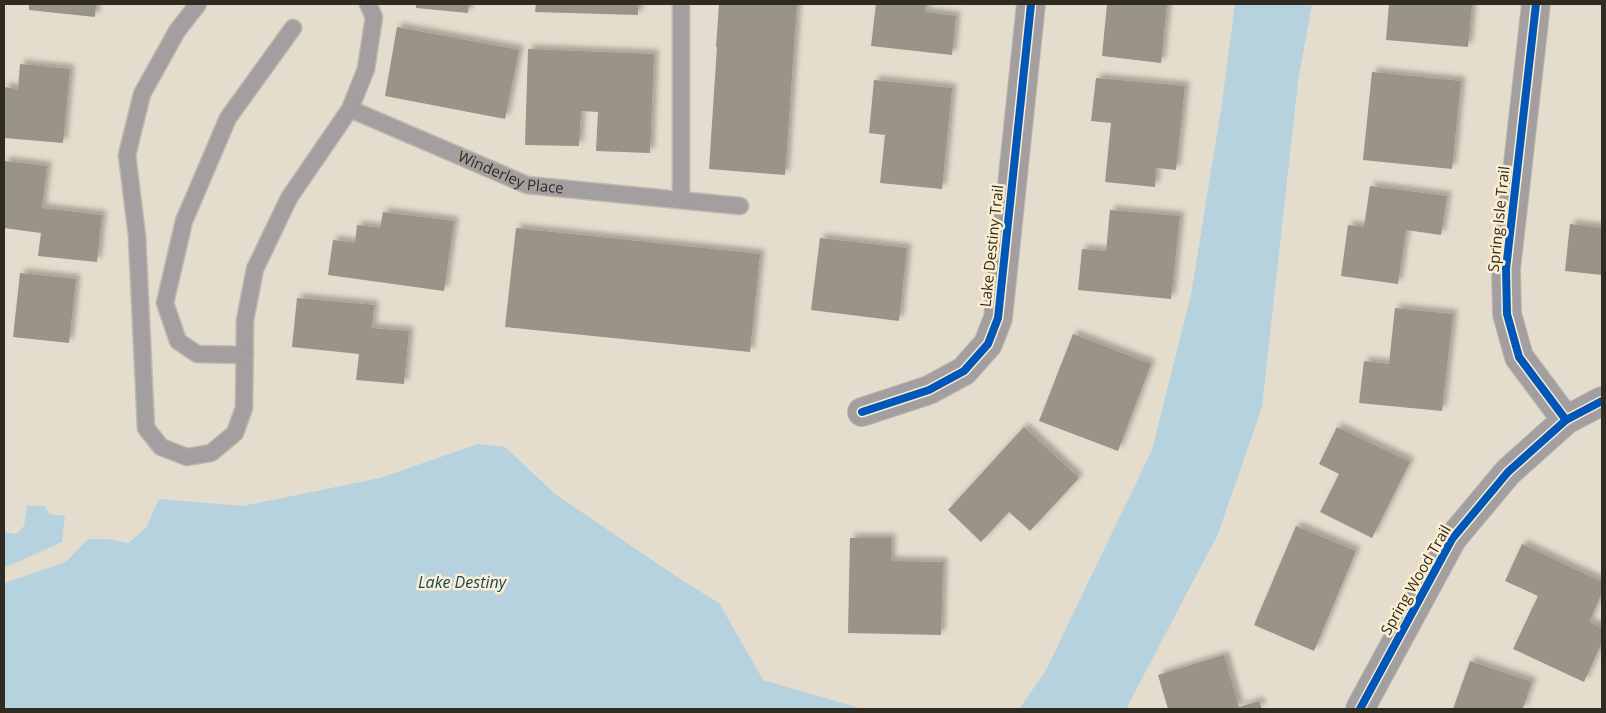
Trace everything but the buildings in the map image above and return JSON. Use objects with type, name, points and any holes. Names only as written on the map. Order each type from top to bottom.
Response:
[{"type":"street","name":"Lake Destiny Trail","points":[[862,412],[929,390],[964,371],[988,344],[998,318],[1031,4]]},
{"type":"street","name":"Spring Isle Trail","points":[[1536,4],[1506,269],[1507,314],[1520,357],[1566,420]]},
{"type":"street","name":"Spring Wood Trail","points":[[1360,709],[1452,539],[1508,472],[1566,420],[1602,401]]},
{"type":"lane","points":[[198,4],[177,31],[142,94],[127,155],[137,236],[146,428],[161,447],[187,457],[212,453],[235,433],[244,408],[245,320],[255,269],[289,198],[350,109],[366,69],[374,17],[368,4]]},
{"type":"lane","points":[[681,4],[681,200]]},
{"type":"lane","points":[[245,355],[197,354],[178,341],[165,303],[184,221],[228,118],[293,28]]},
{"type":"lane","name":"Winderley Place","points":[[350,109],[527,185],[740,206]]},
{"type":"water","points":[[1235,4],[1312,4],[1298,81],[1262,407],[1218,534],[1126,709],[1019,709],[1045,672],[1152,450],[1191,295],[1221,110]]},
{"type":"water","name":"Lake Destiny","points":[[478,444],[505,447],[555,494],[680,579],[719,603],[763,680],[863,709],[4,709],[4,583],[66,562],[88,539],[108,539],[128,543],[146,528],[159,499],[243,506],[380,478]]},
{"type":"water","points":[[27,505],[45,506],[49,514],[65,516],[62,542],[4,568],[4,532],[16,534],[24,526]]},
{"type":"cycle path","points":[[862,412],[929,390],[964,371],[988,344],[998,318],[1031,4]]},
{"type":"cycle path","points":[[1536,4],[1506,269],[1507,314],[1519,357],[1566,420]]},
{"type":"cycle path","points":[[1360,709],[1452,539],[1508,472],[1566,420],[1602,401]]}]
